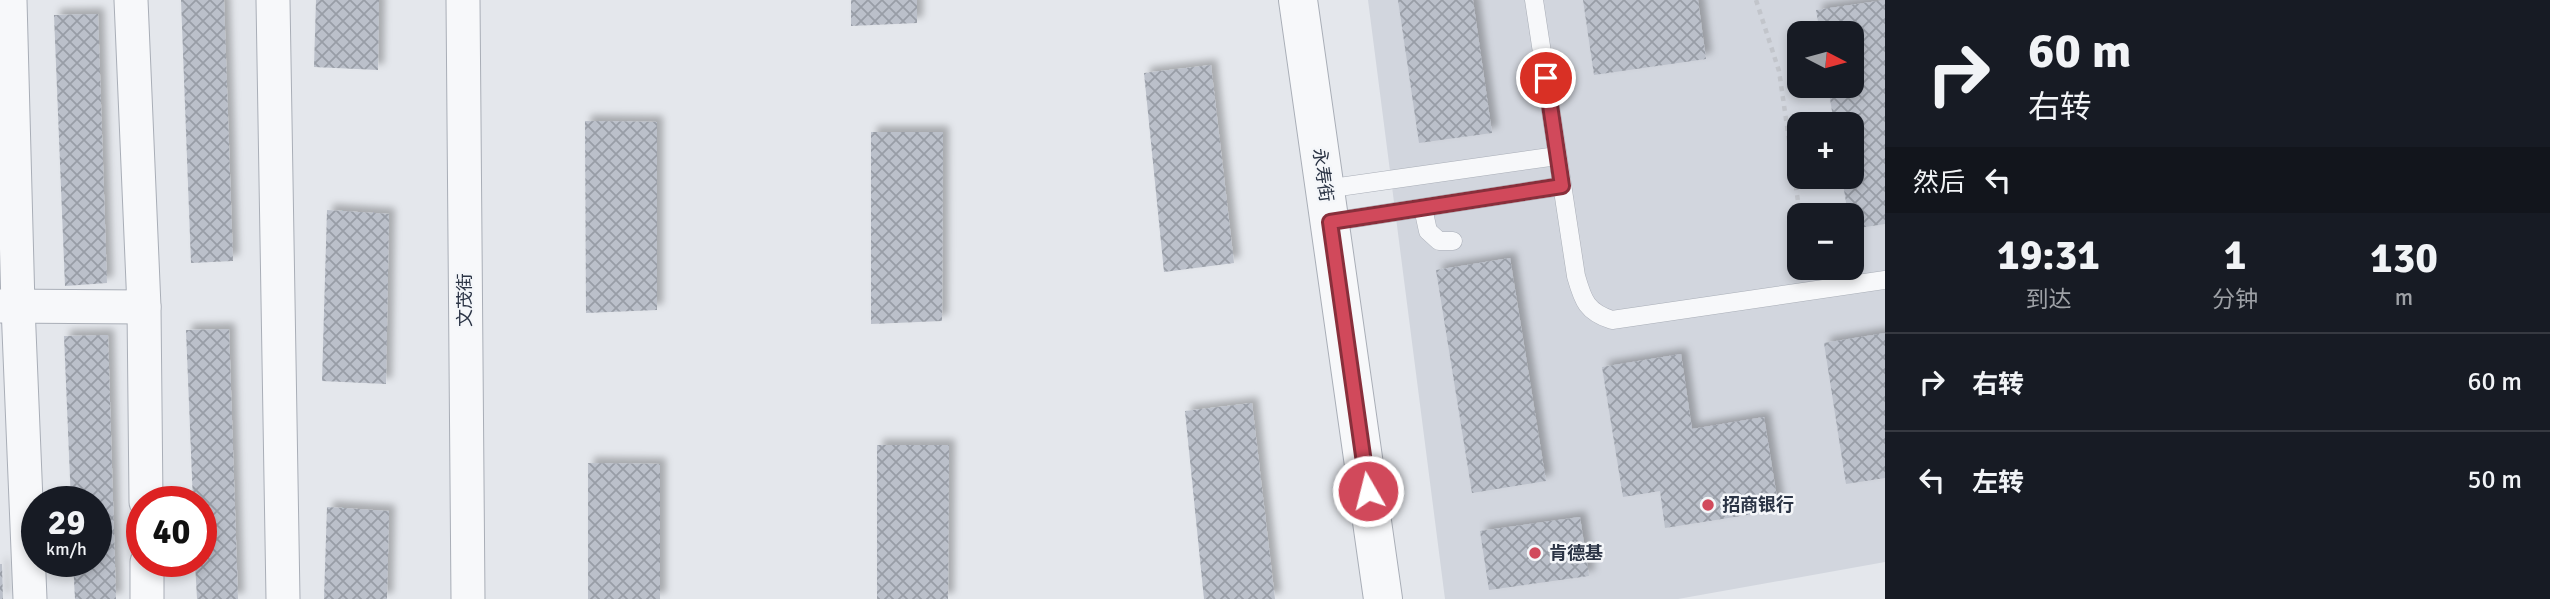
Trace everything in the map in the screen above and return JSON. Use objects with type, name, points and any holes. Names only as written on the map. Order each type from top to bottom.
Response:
[{"type":"street","points":[[10,0],[9,306],[30,599]]},
{"type":"street","points":[[131,0],[144,307],[146,486]]},
{"type":"street","points":[[273,0],[283,599]]},
{"type":"street","name":"文茂街","points":[[463,0],[468,599]]},
{"type":"street","name":"永寿街","points":[[1298,0],[1383,599]]},
{"type":"street","points":[[9,306],[144,307]]},
{"type":"street","points":[[147,577],[147,599]]},
{"type":"lane","points":[[1534,0],[1580,291],[1587,305],[1596,314],[1612,320],[1885,280]]},
{"type":"lane","points":[[1327,206],[1558,156]]},
{"type":"lane","points":[[1327,206],[1423,208],[1562,186]]},
{"type":"lane","points":[[1423,208],[1428,231],[1439,241],[1453,241]]},
{"type":"path","points":[[1756,0],[1779,71],[1798,203]]},
{"type":"shaded area","points":[[1368,0],[1885,0],[1885,562],[1678,599],[1445,599]]},
{"type":"building","points":[[181,0],[224,0],[233,261],[191,263]]},
{"type":"building","points":[[316,0],[379,0],[378,70],[314,67]]},
{"type":"building","points":[[851,0],[917,0],[917,23],[851,26]]},
{"type":"building","points":[[1398,0],[1473,0],[1492,133],[1419,143]]},
{"type":"building","points":[[1583,0],[1698,0],[1706,59],[1594,75]]},
{"type":"building","points":[[1885,0],[1885,224],[1864,227],[1864,203],[1846,203],[1844,189],[1864,189],[1864,112],[1832,112],[1830,98],[1864,98],[1864,21],[1818,21],[1816,10]]},
{"type":"building","points":[[98,14],[107,283],[65,286],[54,15]]},
{"type":"building","points":[[1211,65],[1234,263],[1164,272],[1144,73]]},
{"type":"building","points":[[585,121],[657,122],[657,310],[586,313]]},
{"type":"building","points":[[871,132],[943,132],[942,321],[871,324]]},
{"type":"building","points":[[327,210],[389,214],[386,384],[322,381]]},
{"type":"building","points":[[1510,258],[1546,481],[1472,493],[1436,270]]},
{"type":"building","points":[[229,329],[238,599],[197,599],[196,577],[217,577],[217,486],[192,486],[186,330]]},
{"type":"building","points":[[1885,333],[1885,478],[1846,484],[1824,343]]},
{"type":"building","points":[[108,335],[116,599],[75,599],[74,577],[112,577],[112,486],[70,486],[64,336]]},
{"type":"building","points":[[1681,354],[1692,429],[1764,417],[1779,510],[1665,528],[1660,491],[1623,497],[1602,367]]},
{"type":"building","points":[[1252,403],[1275,599],[1204,599],[1185,411]]},
{"type":"building","points":[[877,445],[949,445],[948,599],[877,599]]},
{"type":"building","points":[[588,463],[660,464],[660,599],[588,599]]},
{"type":"building","points":[[327,507],[389,511],[387,599],[324,599]]},
{"type":"building","name":"肯德基","points":[[1580,517],[1589,576],[1489,590],[1480,531]]},
{"type":"building","points":[[2,564],[3,599],[0,599]]},
{"type":"place","name":"招商银行","points":[[1708,505]]},
{"type":"place","name":"肯德基","points":[[1535,553]]},
{"type":"route","points":[[1368,491],[1330,222],[1562,186],[1546,78]]}]
